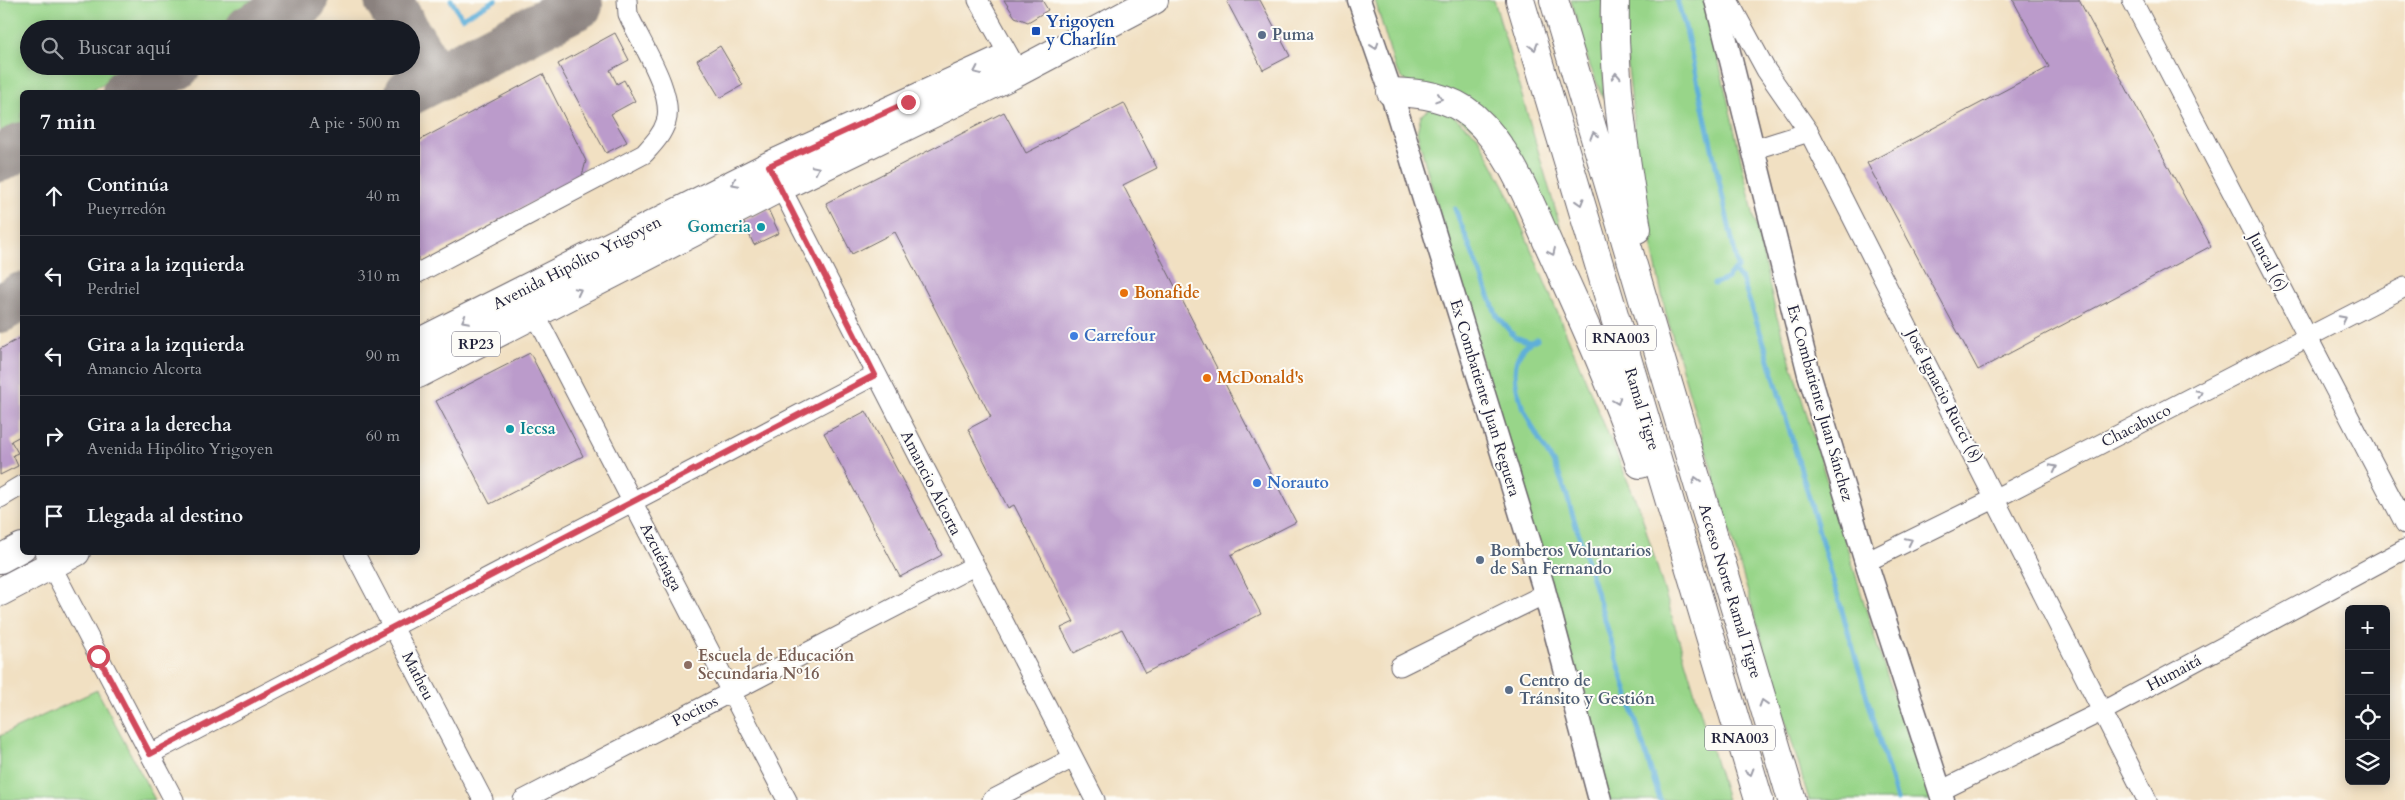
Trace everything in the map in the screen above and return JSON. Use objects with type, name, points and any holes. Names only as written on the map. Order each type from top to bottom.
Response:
[{"type":"main road","name":"Avenida Hipólito Yrigoyen","points":[[1014,64],[1114,0]]},
{"type":"main road","name":"Avenida Hipólito Yrigoyen","points":[[420,342],[1154,0]]},
{"type":"main road","name":"Ramal Tigre","points":[[1520,0],[1721,675]]},
{"type":"main road","name":"Ramal Tigre","points":[[1554,0],[1667,383]]},
{"type":"main road","points":[[1615,0],[1614,43],[1622,139],[1667,383]]},
{"type":"main road","points":[[1391,92],[1426,94],[1440,97],[1458,105],[1486,129],[1510,164],[1601,359],[1677,572],[1721,675]]},
{"type":"main road","name":"Avenida Hipólito Yrigoyen","points":[[420,373],[535,314],[775,176]]},
{"type":"main road","name":"Acceso Norte Ramal Tigre","points":[[1667,383],[1792,800]]},
{"type":"main road","points":[[0,558],[20,548]]},
{"type":"main road","points":[[0,592],[48,559],[64,555]]},
{"type":"main road","name":"Acceso Norte Ramal Tigre","points":[[1721,675],[1759,800]]},
{"type":"street","points":[[420,272],[644,154],[654,143],[667,120],[666,94],[628,14],[627,0]]},
{"type":"street","points":[[978,0],[1014,64]]},
{"type":"street","name":"Ex Combatiente Juan Reguera","points":[[1359,0],[1391,92],[1545,594],[1600,800]]},
{"type":"street","name":"Ex Combatiente Juan Sánchez","points":[[1716,0],[1809,374],[1866,562],[1941,796]]},
{"type":"street","name":"José Ignacio Rucci (8)","points":[[1728,0],[1766,70],[1810,132],[2147,800]]},
{"type":"street","name":"Juncal (6)","points":[[2132,0],[2405,524]]},
{"type":"street","points":[[1752,150],[1810,132]]},
{"type":"street","name":"Amancio Alcorta","points":[[775,176],[875,375],[1095,800]]},
{"type":"street","name":"Chacabuco","points":[[1866,562],[1996,498],[2405,287]]},
{"type":"street","name":"Azcuénaga","points":[[535,314],[787,800]]},
{"type":"street","points":[[150,754],[875,375]]},
{"type":"street","points":[[0,498],[20,486]]},
{"type":"street","name":"Humaitá","points":[[1941,796],[2405,549]]},
{"type":"street","name":"Matheu","points":[[356,555],[483,800]]},
{"type":"street","points":[[48,559],[174,800]]},
{"type":"street","name":"Pocitos","points":[[523,800],[974,566]]},
{"type":"street","points":[[1400,666],[1545,594]]},
{"type":"street","points":[[992,800],[1073,758]]},
{"type":"green space","points":[[0,0],[265,0],[227,20],[20,20],[20,75],[120,75],[91,90],[20,90],[20,127],[0,138]]},
{"type":"green space","points":[[1375,0],[1494,0],[1590,328],[1508,152],[1403,79],[1395,68]]},
{"type":"green space","points":[[1571,0],[1606,0],[1603,98],[1590,66]]},
{"type":"green space","points":[[1621,0],[1705,0],[1776,314],[1880,655],[1931,800],[1809,800],[1666,314],[1642,201]]},
{"type":"green space","points":[[1432,107],[1449,113],[1477,135],[1506,189],[1641,513],[1727,800],[1607,800],[1417,132],[1421,115]]},
{"type":"green space","points":[[97,690],[155,800],[0,800],[0,736]]},
{"type":"building","points":[[1004,0],[1042,0],[1048,10],[1028,22],[1015,17]]},
{"type":"building","name":"Puma","points":[[1230,0],[1260,0],[1290,56],[1263,70],[1227,2]]},
{"type":"building","points":[[2013,0],[2079,0],[2211,246],[1978,370],[1867,163],[2049,67]]},
{"type":"building","points":[[615,33],[629,60],[610,70],[617,84],[624,80],[635,101],[611,114],[627,142],[606,153],[558,64]]},
{"type":"building","points":[[720,46],[743,85],[720,98],[697,60]]},
{"type":"building","points":[[543,74],[586,161],[582,176],[420,261],[420,140]]},
{"type":"building","name":"Carrefour","points":[[1124,103],[1157,168],[1123,185],[1296,522],[1231,555],[1261,614],[1145,673],[1122,629],[1074,653],[1061,628],[1074,622],[1014,505],[1008,508],[968,429],[991,417],[895,232],[852,254],[826,203],[1004,112],[1026,153]]},
{"type":"building","name":"Gomeria","points":[[768,209],[779,233],[754,245],[743,221]]},
{"type":"building","points":[[20,338],[20,436],[11,441],[18,453],[13,455],[18,466],[0,475],[0,349]]},
{"type":"building","name":"Iecsa","points":[[530,353],[583,456],[490,504],[436,401]]},
{"type":"building","points":[[866,411],[942,555],[900,577],[824,433]]},
{"type":"waterway","points":[[451,0],[462,18],[495,0]]},
{"type":"waterway","points":[[1677,0],[1686,30],[1738,267],[1726,279],[1714,284]]},
{"type":"waterway","points":[[1455,209],[1497,316],[1515,337],[1530,342]]},
{"type":"waterway","points":[[1735,272],[1742,280],[1765,346],[1897,800]]},
{"type":"waterway","points":[[1537,339],[1523,349],[1516,364],[1516,380],[1520,398],[1537,435],[1556,467],[1566,493],[1660,800]]},
{"type":"taxiway","points":[[266,20],[304,0]]},
{"type":"taxiway","points":[[388,0],[400,20]]},
{"type":"taxiway","points":[[413,90],[579,5],[576,0]]},
{"type":"taxiway","points":[[420,54],[435,79]]},
{"type":"taxiway","points":[[130,90],[159,75]]},
{"type":"taxiway","points":[[0,158],[20,147]]},
{"type":"taxiway","points":[[0,309],[20,297]]},
{"type":"place","name":"Yrigoyen y Charlín","points":[[1036,31]]},
{"type":"place","name":"Puma","points":[[1262,35]]},
{"type":"place","name":"Gomeria","points":[[761,227]]},
{"type":"place","name":"Bonafide","points":[[1124,293]]},
{"type":"place","name":"Carrefour","points":[[1074,336]]},
{"type":"place","name":"McDonald's","points":[[1207,378]]},
{"type":"place","name":"Iecsa","points":[[510,429]]},
{"type":"place","name":"Norauto","points":[[1257,483]]},
{"type":"place","name":"Bomberos Voluntarios de San Fernando","points":[[1480,560]]},
{"type":"place","name":"Escuela de Educación Secundaria Nº16","points":[[688,665]]},
{"type":"place","name":"Centro de Tránsito y Gestión","points":[[1509,690]]},
{"type":"route","points":[[98,656],[150,754],[875,375],[769,166],[908,102]]}]
